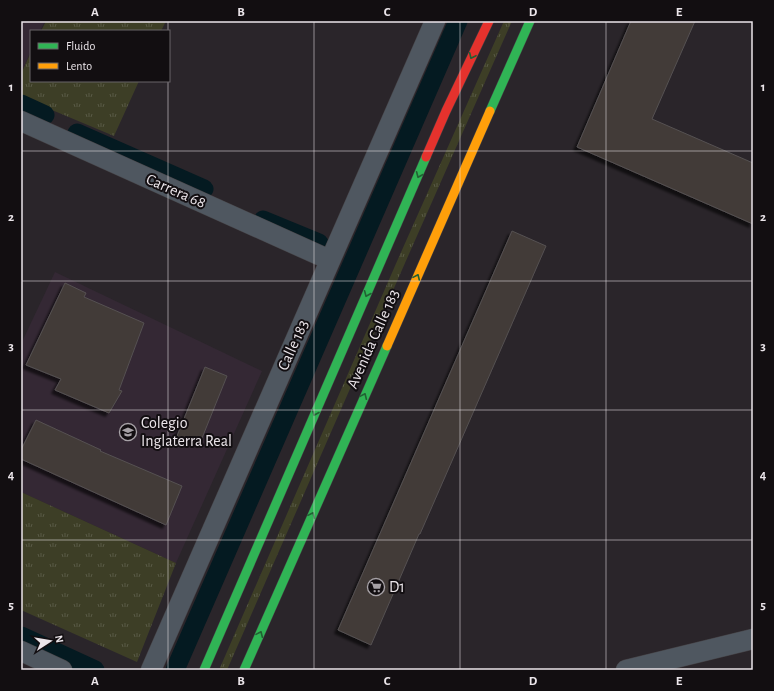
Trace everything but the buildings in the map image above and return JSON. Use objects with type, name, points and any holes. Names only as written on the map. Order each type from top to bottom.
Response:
[{"type":"main road","name":"Avenida Calle 183","points":[[204,670],[443,119],[489,21]]},
{"type":"main road","name":"Avenida Calle 183","points":[[244,670],[530,21]]},
{"type":"street","name":"Calle 183","points":[[150,670],[435,21]]},
{"type":"street","name":"Carrera 68","points":[[21,121],[330,260]]},
{"type":"street","points":[[626,670],[753,639]]},
{"type":"street","points":[[21,651],[62,670]]},
{"type":"shaded area","points":[[21,21],[45,21],[40,30],[30,30],[30,53],[21,73]]},
{"type":"shaded area","name":"Colegio Inglaterra Real","points":[[55,272],[262,371],[176,563],[21,492],[21,344]]},
{"type":"green space","points":[[46,21],[166,21],[162,30],[42,30]]},
{"type":"green space","points":[[504,21],[512,21],[227,670],[219,670],[398,259]]},
{"type":"green space","points":[[30,54],[30,82],[139,82],[114,136],[21,97],[21,74]]},
{"type":"green space","points":[[21,492],[176,563],[137,662],[21,610]]},
{"type":"waterway","points":[[175,670],[458,21]]},
{"type":"waterway","points":[[21,104],[45,115]]},
{"type":"waterway","points":[[77,133],[204,189]]},
{"type":"waterway","points":[[263,220],[319,243]]},
{"type":"waterway","points":[[21,636],[95,670]]},
{"type":"traffic: fast","points":[[490,111],[530,21]]},
{"type":"traffic: fast","points":[[204,670],[426,157]]},
{"type":"traffic: fast","points":[[244,670],[387,346]]},
{"type":"traffic: slow","points":[[387,346],[490,111]]},
{"type":"traffic: jam","points":[[426,157],[489,21]]},
{"type":"place","name":"Colegio Inglaterra Real","points":[[128,432]]},
{"type":"place","name":"D1","points":[[376,587]]}]
